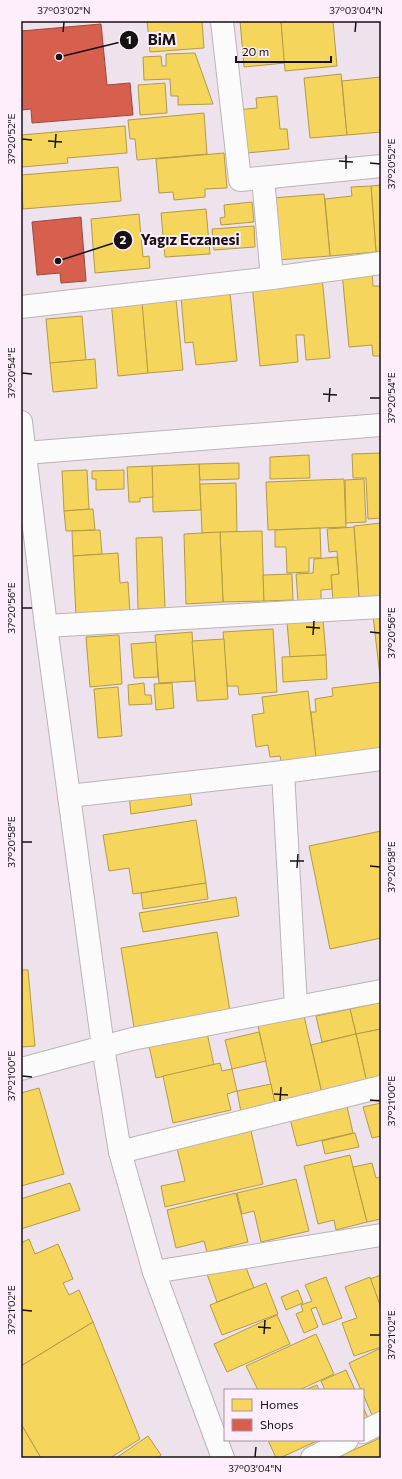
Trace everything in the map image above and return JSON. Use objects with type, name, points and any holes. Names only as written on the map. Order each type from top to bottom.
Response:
[{"type":"street","points":[[222,21],[240,180],[381,166]]},
{"type":"street","points":[[263,178],[272,278]]},
{"type":"street","points":[[21,307],[272,278],[381,263]]},
{"type":"street","points":[[21,422],[46,626],[103,1048],[120,1152],[154,1272],[223,1458]]},
{"type":"street","points":[[25,453],[381,425]]},
{"type":"street","points":[[46,626],[381,607]]},
{"type":"street","points":[[69,796],[283,772],[381,759]]},
{"type":"street","points":[[283,772],[296,1007]]},
{"type":"street","points":[[21,1069],[103,1048],[132,1038],[381,991]]},
{"type":"street","points":[[120,1152],[381,1087]]},
{"type":"street","points":[[154,1272],[381,1235]]},
{"type":"street","points":[[364,1432],[381,1423]]},
{"type":"street","points":[[312,1458],[345,1441]]},
{"type":"building: Homes","points":[[147,21],[202,21],[204,48],[150,52]]},
{"type":"building: Homes","points":[[240,21],[281,21],[285,63],[244,67]]},
{"type":"building: Homes","points":[[281,21],[333,21],[337,66],[285,71]]},
{"type":"building: Homes","points":[[195,53],[213,104],[178,105],[178,96],[171,96],[170,79],[144,80],[143,57],[161,56],[162,66],[166,66],[166,54]]},
{"type":"building: Homes","points":[[341,74],[347,135],[310,138],[304,78]]},
{"type":"building: Homes","points":[[381,77],[381,132],[347,135],[342,81]]},
{"type":"building: Homes","points":[[165,83],[167,113],[140,115],[138,85]]},
{"type":"building: Homes","points":[[277,96],[280,129],[287,129],[289,149],[247,153],[236,110],[257,108],[256,98]]},
{"type":"building: Homes","points":[[204,113],[207,154],[137,160],[135,139],[130,139],[128,120]]},
{"type":"building: Homes","points":[[125,126],[127,153],[67,158],[68,163],[22,167],[21,135]]},
{"type":"building: Homes","points":[[224,153],[227,188],[205,189],[205,197],[174,200],[173,192],[159,193],[156,159]]},
{"type":"building: Homes","points":[[118,167],[121,201],[23,209],[21,175]]},
{"type":"building: Homes","points":[[381,185],[381,252],[376,252],[371,186]]},
{"type":"building: Homes","points":[[371,186],[376,252],[330,256],[325,199],[352,196],[351,187]]},
{"type":"building: Homes","points":[[324,194],[330,256],[277,260],[272,198]]},
{"type":"building: Homes","points":[[252,202],[254,222],[221,225],[220,218],[225,217],[224,205]]},
{"type":"building: Homes","points":[[206,209],[210,254],[165,257],[161,213]]},
{"type":"building: Homes","points":[[139,214],[143,257],[149,256],[150,268],[95,273],[91,219]]},
{"type":"building: Homes","points":[[254,226],[255,247],[214,250],[212,229]]},
{"type":"building: Homes","points":[[372,269],[373,286],[381,286],[381,356],[373,356],[372,345],[349,347],[342,272]]},
{"type":"building: Homes","points":[[322,277],[330,358],[306,360],[304,335],[296,335],[298,362],[260,366],[252,284]]},
{"type":"building: Homes","points":[[230,293],[237,361],[196,365],[193,342],[185,343],[181,297]]},
{"type":"building: Homes","points":[[142,298],[148,373],[118,376],[111,300]]},
{"type":"building: Homes","points":[[176,299],[183,370],[148,373],[142,302]]},
{"type":"building: Homes","points":[[82,316],[86,360],[50,363],[46,319]]},
{"type":"building: Homes","points":[[95,359],[97,388],[53,392],[50,363]]},
{"type":"building: Homes","points":[[381,453],[381,518],[368,519],[366,478],[353,478],[352,454]]},
{"type":"building: Homes","points":[[309,455],[310,478],[270,479],[270,457]]},
{"type":"building: Homes","points":[[239,463],[239,479],[200,480],[199,464]]},
{"type":"building: Homes","points":[[199,464],[201,510],[153,512],[152,466]]},
{"type":"building: Homes","points":[[152,466],[153,497],[140,498],[140,502],[129,502],[127,467]]},
{"type":"building: Homes","points":[[87,470],[89,509],[64,511],[62,471]]},
{"type":"building: Homes","points":[[124,470],[124,489],[96,490],[96,479],[92,479],[92,471]]},
{"type":"building: Homes","points":[[344,479],[346,527],[268,530],[266,482]]},
{"type":"building: Homes","points":[[364,479],[366,522],[346,523],[345,480]]},
{"type":"building: Homes","points":[[236,483],[237,532],[202,533],[200,484]]},
{"type":"building: Homes","points":[[93,509],[95,530],[66,531],[64,511]]},
{"type":"building: Homes","points":[[381,523],[381,597],[359,598],[354,526]]},
{"type":"building: Homes","points":[[354,527],[359,598],[333,601],[331,575],[339,574],[337,551],[329,552],[327,529]]},
{"type":"building: Homes","points":[[320,528],[321,558],[309,558],[309,572],[287,573],[286,547],[275,547],[275,530]]},
{"type":"building: Homes","points":[[100,530],[102,554],[73,556],[72,531]]},
{"type":"building: Homes","points":[[262,531],[264,601],[223,602],[220,532]]},
{"type":"building: Homes","points":[[220,532],[223,602],[186,604],[184,534]]},
{"type":"building: Homes","points":[[162,537],[165,608],[138,609],[136,538]]},
{"type":"building: Homes","points":[[118,553],[120,583],[128,582],[130,613],[76,616],[73,556]]},
{"type":"building: Homes","points":[[337,557],[339,574],[331,575],[332,589],[321,590],[321,600],[298,602],[296,574],[313,573],[314,559]]},
{"type":"building: Homes","points":[[292,574],[293,600],[264,601],[263,575]]},
{"type":"building: Homes","points":[[381,615],[381,675],[380,676],[373,616]]},
{"type":"building: Homes","points":[[323,620],[326,655],[290,657],[287,622]]},
{"type":"building: Homes","points":[[273,629],[277,692],[239,695],[238,686],[227,686],[223,632]]},
{"type":"building: Homes","points":[[192,632],[195,681],[159,683],[155,635]]},
{"type":"building: Homes","points":[[119,635],[122,684],[90,687],[86,637]]},
{"type":"building: Homes","points":[[224,639],[228,699],[197,701],[192,641]]},
{"type":"building: Homes","points":[[156,642],[158,677],[134,678],[131,644]]},
{"type":"building: Homes","points":[[326,655],[327,679],[283,682],[282,657]]},
{"type":"building: Homes","points":[[381,682],[381,752],[316,760],[311,712],[316,712],[315,699],[333,696],[332,688]]},
{"type":"building: Homes","points":[[144,683],[145,695],[151,695],[152,704],[129,705],[128,685]]},
{"type":"building: Homes","points":[[172,683],[174,708],[156,710],[154,684]]},
{"type":"building: Homes","points":[[118,687],[122,736],[98,738],[94,689]]},
{"type":"building: Homes","points":[[308,691],[316,757],[281,761],[280,756],[270,757],[268,745],[256,747],[252,715],[264,713],[262,697]]},
{"type":"building: Homes","points":[[189,786],[192,805],[131,814],[129,795]]},
{"type":"building: Homes","points":[[196,820],[206,883],[133,894],[129,868],[109,871],[103,835]]},
{"type":"building: Homes","points":[[381,831],[381,938],[330,949],[309,846]]},
{"type":"building: Homes","points":[[206,883],[208,899],[143,909],[141,893]]},
{"type":"building: Homes","points":[[236,897],[239,916],[143,932],[139,913]]},
{"type":"building: Homes","points":[[217,932],[230,1011],[134,1027],[121,948]]},
{"type":"building: Homes","points":[[21,970],[28,970],[35,1046],[21,1047]]},
{"type":"building: Homes","points":[[381,1002],[381,1029],[356,1034],[350,1009]]},
{"type":"building: Homes","points":[[350,1009],[356,1034],[322,1042],[316,1016]]},
{"type":"building: Homes","points":[[304,1016],[322,1093],[275,1104],[258,1026]]},
{"type":"building: Homes","points":[[206,1028],[214,1065],[156,1078],[148,1041]]},
{"type":"building: Homes","points":[[381,1029],[381,1080],[367,1083],[356,1034]]},
{"type":"building: Homes","points":[[259,1032],[266,1061],[232,1069],[225,1040]]},
{"type":"building: Homes","points":[[356,1034],[367,1083],[322,1093],[311,1045]]},
{"type":"building: Homes","points":[[220,1063],[222,1071],[232,1069],[237,1091],[227,1094],[231,1110],[173,1123],[163,1076]]},
{"type":"building: Homes","points":[[271,1084],[275,1104],[241,1112],[237,1091]]},
{"type":"building: Homes","points":[[39,1088],[64,1174],[21,1186],[21,1093]]},
{"type":"building: Homes","points":[[346,1102],[353,1133],[297,1146],[289,1115]]},
{"type":"building: Homes","points":[[381,1103],[381,1136],[372,1138],[363,1107]]},
{"type":"building: Homes","points":[[251,1131],[263,1184],[165,1207],[161,1186],[185,1181],[177,1148]]},
{"type":"building: Homes","points":[[355,1133],[359,1147],[325,1154],[322,1141]]},
{"type":"building: Homes","points":[[350,1155],[367,1222],[336,1230],[334,1220],[318,1224],[304,1166]]},
{"type":"building: Homes","points":[[372,1163],[376,1178],[381,1177],[381,1219],[367,1222],[353,1167]]},
{"type":"building: Homes","points":[[296,1179],[309,1231],[261,1242],[254,1211],[242,1214],[237,1193]]},
{"type":"building: Homes","points":[[70,1183],[80,1210],[21,1229],[21,1199]]},
{"type":"building: Homes","points":[[236,1193],[248,1242],[207,1252],[204,1241],[176,1248],[167,1210]]},
{"type":"building: Homes","points":[[29,1239],[35,1254],[58,1244],[73,1279],[63,1283],[69,1295],[79,1290],[93,1322],[21,1366],[21,1243]]},
{"type":"building: Homes","points":[[243,1260],[254,1288],[217,1302],[207,1274]]},
{"type":"building: Homes","points":[[381,1275],[381,1305],[380,1305],[370,1279]]},
{"type":"building: Homes","points":[[326,1277],[342,1318],[323,1325],[316,1307],[311,1309],[318,1327],[304,1333],[296,1314],[303,1311],[301,1305],[312,1301],[305,1285]]},
{"type":"building: Homes","points":[[370,1277],[381,1308],[381,1347],[354,1356],[342,1323],[357,1318],[345,1287]]},
{"type":"building: Homes","points":[[266,1283],[278,1314],[222,1335],[210,1305]]},
{"type":"building: Homes","points":[[298,1290],[303,1303],[286,1310],[281,1297]]},
{"type":"building: Homes","points":[[277,1315],[290,1344],[227,1372],[214,1344]]},
{"type":"building: Homes","points":[[93,1322],[140,1439],[110,1458],[41,1458],[21,1424],[21,1366]]},
{"type":"building: Homes","points":[[316,1334],[334,1374],[301,1389],[258,1389],[246,1366]]},
{"type":"building: Homes","points":[[381,1348],[381,1411],[372,1415],[364,1396],[364,1389],[361,1389],[349,1363]]},
{"type":"building: Homes","points":[[346,1370],[355,1389],[325,1389],[321,1381]]},
{"type":"building: Homes","points":[[317,1385],[319,1389],[307,1389]]},
{"type":"building: Homes","points":[[364,1409],[368,1418],[364,1420]]},
{"type":"building: Homes","points":[[21,1424],[41,1458],[21,1458]]},
{"type":"building: Homes","points":[[148,1436],[161,1455],[157,1458],[116,1458]]},
{"type":"building: Homes","points":[[381,1438],[381,1458],[336,1458],[378,1439]]},
{"type":"building: Homes","points":[[268,1441],[317,1441],[280,1458],[276,1458]]},
{"type":"building: Shops","points":[[101,24],[107,85],[130,83],[133,115],[32,123],[31,109],[21,110],[21,31]]},
{"type":"building: Shops","points":[[81,217],[86,281],[61,283],[60,273],[37,275],[32,222]]},
{"type":"place","name":"BiM","points":[[59,57]]},
{"type":"place","name":"Yagız Eczanesi","points":[[58,261]]}]
